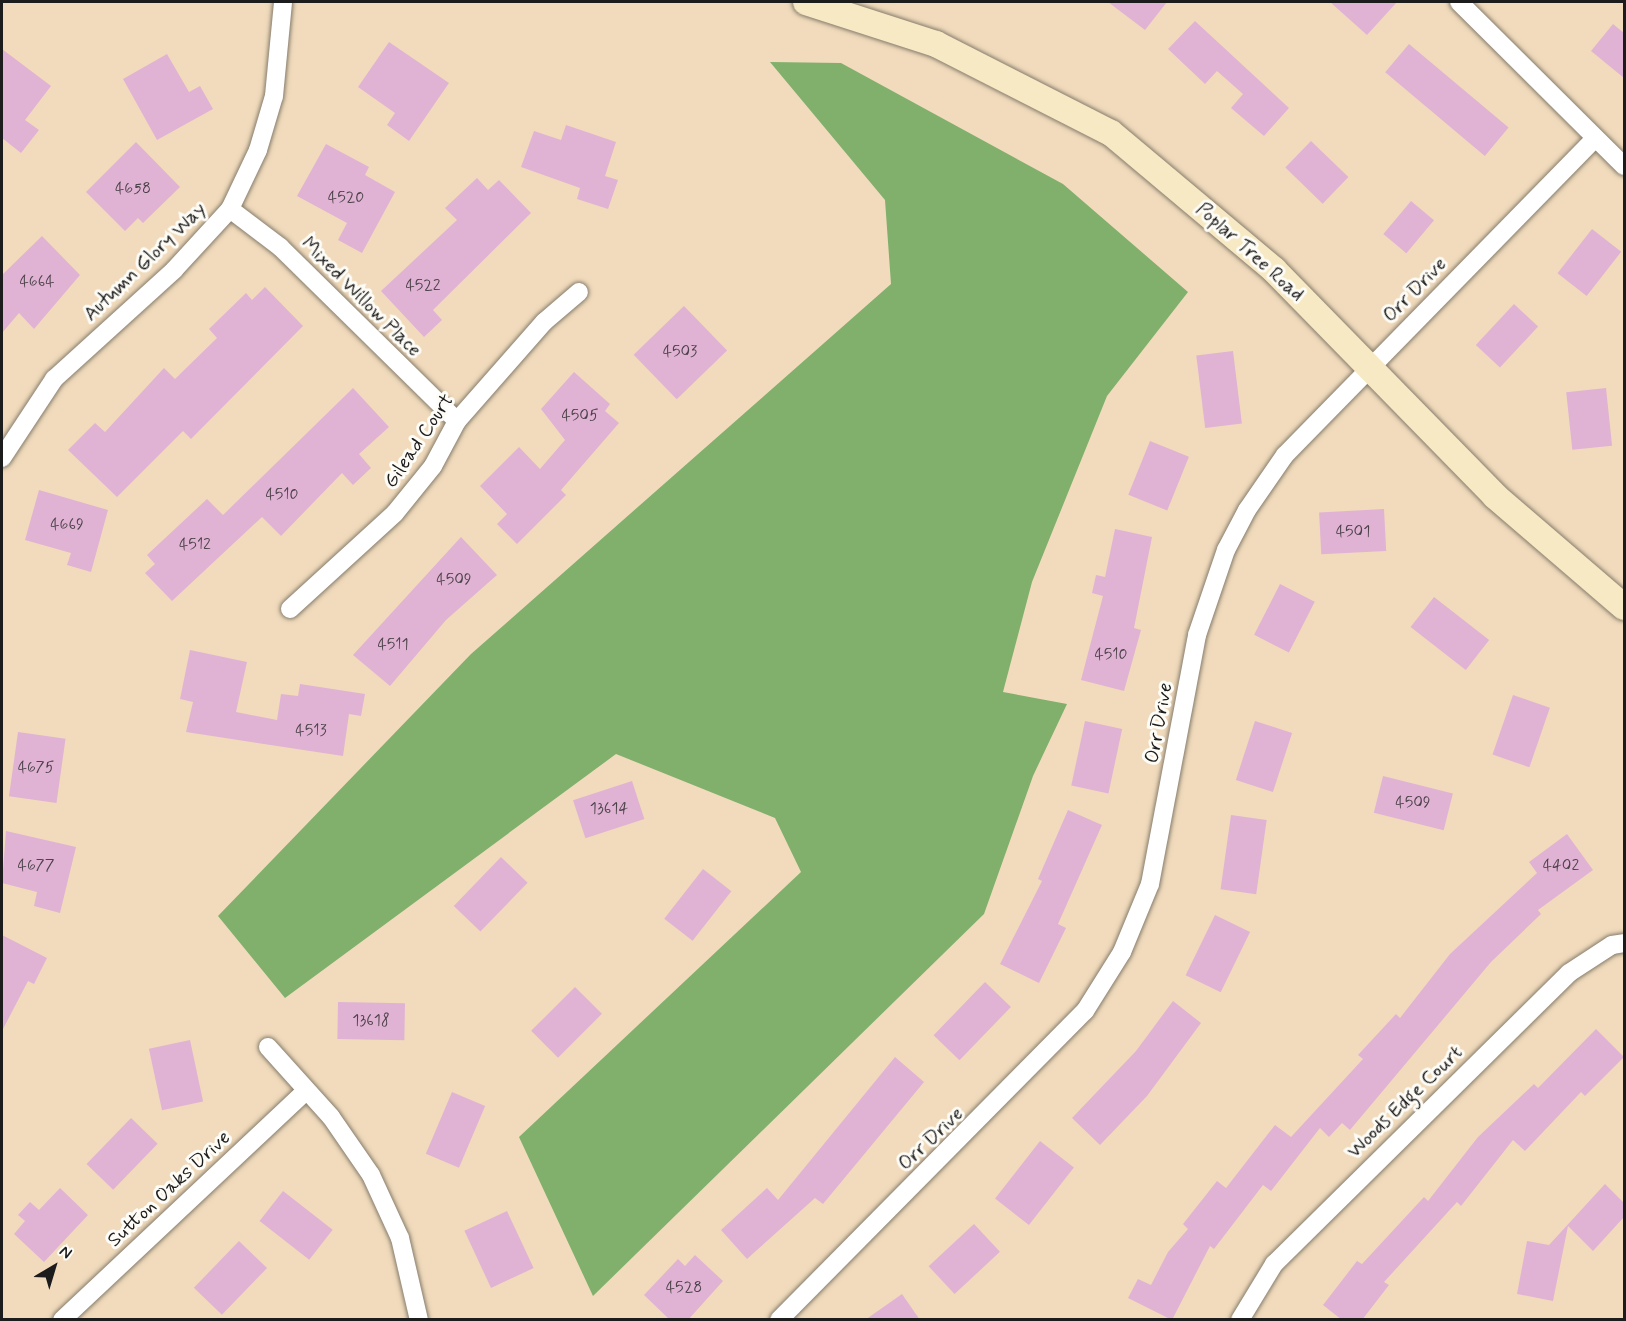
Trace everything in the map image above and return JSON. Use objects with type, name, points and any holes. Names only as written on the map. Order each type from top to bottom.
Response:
[{"type":"main road","name":"Poplar Tree Road","points":[[806,2],[936,44],[1111,133],[1223,224],[1371,366],[1495,496],[1624,607]]},
{"type":"street","name":"Autumn Glory Way","points":[[2,458],[54,380],[174,270],[230,209],[258,150],[274,96],[283,2]]},
{"type":"street","points":[[1459,2],[1624,166]]},
{"type":"street","name":"Orr Drive","points":[[779,1320],[1057,1045],[1116,962],[1150,884],[1197,635],[1226,550],[1285,455],[1595,138]]},
{"type":"street","name":"Mixed Willow Place","points":[[230,209],[280,247],[457,421]]},
{"type":"street","name":"Gilead Court","points":[[290,609],[395,513],[433,466],[457,421],[544,322],[579,292]]},
{"type":"street","name":"Woods Edge Court","points":[[1240,1320],[1274,1264],[1534,1007],[1591,957],[1624,943]]},
{"type":"street","points":[[268,1047],[347,1138],[386,1204],[419,1320]]},
{"type":"street","name":"Sutton Oaks Drive","points":[[62,1320],[306,1091]]},
{"type":"green space","points":[[770,62],[841,63],[1063,184],[1188,292],[1107,396],[1032,582],[1003,692],[1067,704],[1033,776],[984,914],[593,1296],[519,1137],[801,872],[775,818],[616,754],[285,998],[218,916],[471,654],[891,284],[885,200]]},
{"type":"building","points":[[1108,2],[1167,2],[1145,30]]},
{"type":"building","points":[[1330,2],[1397,2],[1367,35]]},
{"type":"building","points":[[1195,21],[1289,108],[1264,136],[1231,108],[1243,94],[1217,71],[1205,84],[1168,49]]},
{"type":"building","points":[[1613,24],[1624,33],[1624,78],[1591,51]]},
{"type":"building","points":[[389,42],[449,83],[409,141],[387,125],[395,113],[358,87]]},
{"type":"building","points":[[1409,44],[1509,128],[1485,156],[1385,72]]},
{"type":"building","points":[[2,49],[51,86],[25,120],[39,130],[21,153],[2,138]]},
{"type":"building","points":[[167,54],[189,92],[200,86],[213,109],[157,140],[123,79]]},
{"type":"building","points":[[566,125],[616,142],[605,176],[618,180],[608,209],[577,199],[580,188],[521,167],[534,131],[561,140]]},
{"type":"building","points":[[1311,141],[1348,177],[1323,204],[1285,168]]},
{"type":"building","points":[[136,142],[180,187],[143,223],[138,218],[125,231],[86,192]]},
{"type":"building","points":[[326,144],[369,167],[365,175],[395,192],[362,253],[338,240],[347,223],[297,196]]},
{"type":"building","points":[[477,178],[488,190],[499,180],[531,213],[433,310],[442,320],[424,337],[381,291],[457,220],[445,208]]},
{"type":"building","points":[[1411,201],[1434,220],[1406,253],[1383,234]]},
{"type":"building","points":[[1592,229],[1621,252],[1587,296],[1558,273]]},
{"type":"building","points":[[42,236],[80,275],[34,329],[19,313],[2,333],[2,275]]},
{"type":"building","points":[[265,287],[303,326],[191,439],[183,431],[117,497],[68,450],[95,423],[105,432],[164,368],[175,379],[217,338],[209,329],[246,293],[252,300]]},
{"type":"building","points":[[1514,304],[1538,327],[1500,367],[1476,345]]},
{"type":"building","points":[[684,306],[727,351],[677,399],[634,355]]},
{"type":"building","points":[[1233,351],[1242,423],[1205,428],[1196,356]]},
{"type":"building","points":[[574,372],[610,404],[605,411],[619,423],[561,490],[566,495],[517,544],[497,524],[507,514],[480,486],[519,447],[540,469],[565,440],[541,409]]},
{"type":"building","points":[[353,388],[389,427],[359,454],[371,468],[353,485],[342,473],[281,536],[262,517],[172,601],[145,573],[155,564],[147,555],[207,499],[223,515]]},
{"type":"building","points":[[1606,388],[1612,446],[1572,450],[1566,392]]},
{"type":"building","points":[[1150,441],[1189,457],[1167,511],[1128,495]]},
{"type":"building","points":[[39,490],[108,510],[91,572],[67,565],[71,553],[25,540]]},
{"type":"building","points":[[1384,509],[1386,551],[1321,554],[1319,512]]},
{"type":"building","points":[[1115,529],[1152,537],[1134,628],[1141,630],[1124,691],[1081,680],[1103,596],[1092,593],[1096,575],[1105,577]]},
{"type":"building","points":[[461,537],[497,575],[446,620],[390,686],[353,655]]},
{"type":"building","points":[[1280,584],[1315,602],[1289,652],[1254,635]]},
{"type":"building","points":[[1434,597],[1489,640],[1466,670],[1411,627]]},
{"type":"building","points":[[190,650],[247,662],[236,712],[277,720],[281,694],[298,696],[300,684],[365,694],[361,716],[349,714],[343,756],[186,732],[193,702],[180,699]]},
{"type":"building","points":[[1513,695],[1550,708],[1529,767],[1492,755]]},
{"type":"building","points":[[1085,721],[1122,729],[1108,793],[1071,786]]},
{"type":"building","points":[[1255,721],[1292,733],[1273,792],[1236,780]]},
{"type":"building","points":[[18,732],[66,739],[56,803],[9,796]]},
{"type":"building","points":[[1383,776],[1453,793],[1444,830],[1374,813]]},
{"type":"building","points":[[632,781],[644,819],[585,838],[573,800]]},
{"type":"building","points":[[1068,810],[1102,825],[1058,924],[1066,928],[1039,983],[1000,964],[1042,881],[1038,879]]},
{"type":"building","points":[[1231,815],[1267,820],[1256,894],[1221,889]]},
{"type":"building","points":[[6,831],[76,847],[60,913],[34,906],[37,892],[2,883]]},
{"type":"building","points":[[1567,834],[1593,870],[1538,910],[1541,914],[1491,962],[1350,1130],[1342,1123],[1329,1137],[1320,1128],[1271,1191],[1263,1185],[1214,1249],[1210,1246],[1172,1320],[1128,1298],[1138,1279],[1151,1285],[1168,1252],[1188,1229],[1183,1224],[1217,1181],[1226,1188],[1275,1125],[1291,1137],[1363,1059],[1358,1055],[1396,1014],[1400,1018],[1450,954],[1537,873],[1529,862]]},
{"type":"building","points":[[501,857],[528,883],[480,932],[454,906]]},
{"type":"building","points":[[703,869],[731,891],[693,941],[664,919]]},
{"type":"building","points":[[1215,915],[1250,932],[1221,992],[1186,975]]},
{"type":"building","points":[[2,935],[47,958],[34,984],[28,981],[2,1031]]},
{"type":"building","points":[[985,982],[1011,1007],[959,1060],[934,1035]]},
{"type":"building","points":[[575,987],[602,1014],[558,1058],[531,1031]]},
{"type":"building","points":[[1173,1001],[1201,1023],[1147,1096],[1100,1145],[1072,1118],[1136,1051]]},
{"type":"building","points":[[338,1002],[405,1003],[404,1040],[337,1039]]},
{"type":"building","points":[[1596,1029],[1624,1057],[1585,1096],[1581,1092],[1525,1151],[1513,1140],[1461,1206],[1457,1202],[1384,1282],[1389,1285],[1362,1320],[1342,1320],[1323,1305],[1357,1261],[1362,1264],[1424,1197],[1428,1201],[1478,1137],[1534,1084],[1538,1088]]},
{"type":"building","points":[[190,1040],[203,1102],[162,1110],[149,1049]]},
{"type":"building","points":[[895,1057],[924,1082],[823,1204],[815,1198],[747,1259],[721,1230],[767,1188],[778,1200]]},
{"type":"building","points":[[452,1092],[485,1106],[459,1168],[426,1154]]},
{"type":"building","points":[[131,1118],[158,1144],[113,1190],[87,1164]]},
{"type":"building","points":[[1040,1141],[1074,1167],[1029,1225],[995,1199]]},
{"type":"building","points":[[1605,1184],[1624,1203],[1624,1217],[1593,1251],[1568,1226],[1553,1301],[1517,1294],[1527,1241],[1549,1245]]},
{"type":"building","points":[[60,1188],[88,1215],[44,1262],[14,1234],[25,1221],[18,1215],[30,1202],[39,1210]]},
{"type":"building","points":[[283,1191],[333,1230],[309,1260],[260,1221]]},
{"type":"building","points":[[507,1211],[534,1268],[491,1288],[464,1231]]},
{"type":"building","points":[[974,1224],[1000,1252],[955,1294],[929,1266]]},
{"type":"building","points":[[239,1241],[267,1268],[222,1315],[194,1288]]},
{"type":"building","points":[[695,1255],[723,1281],[688,1320],[670,1320],[644,1295],[678,1259],[685,1266]]},
{"type":"building","points":[[902,1294],[920,1320],[865,1320]]}]
